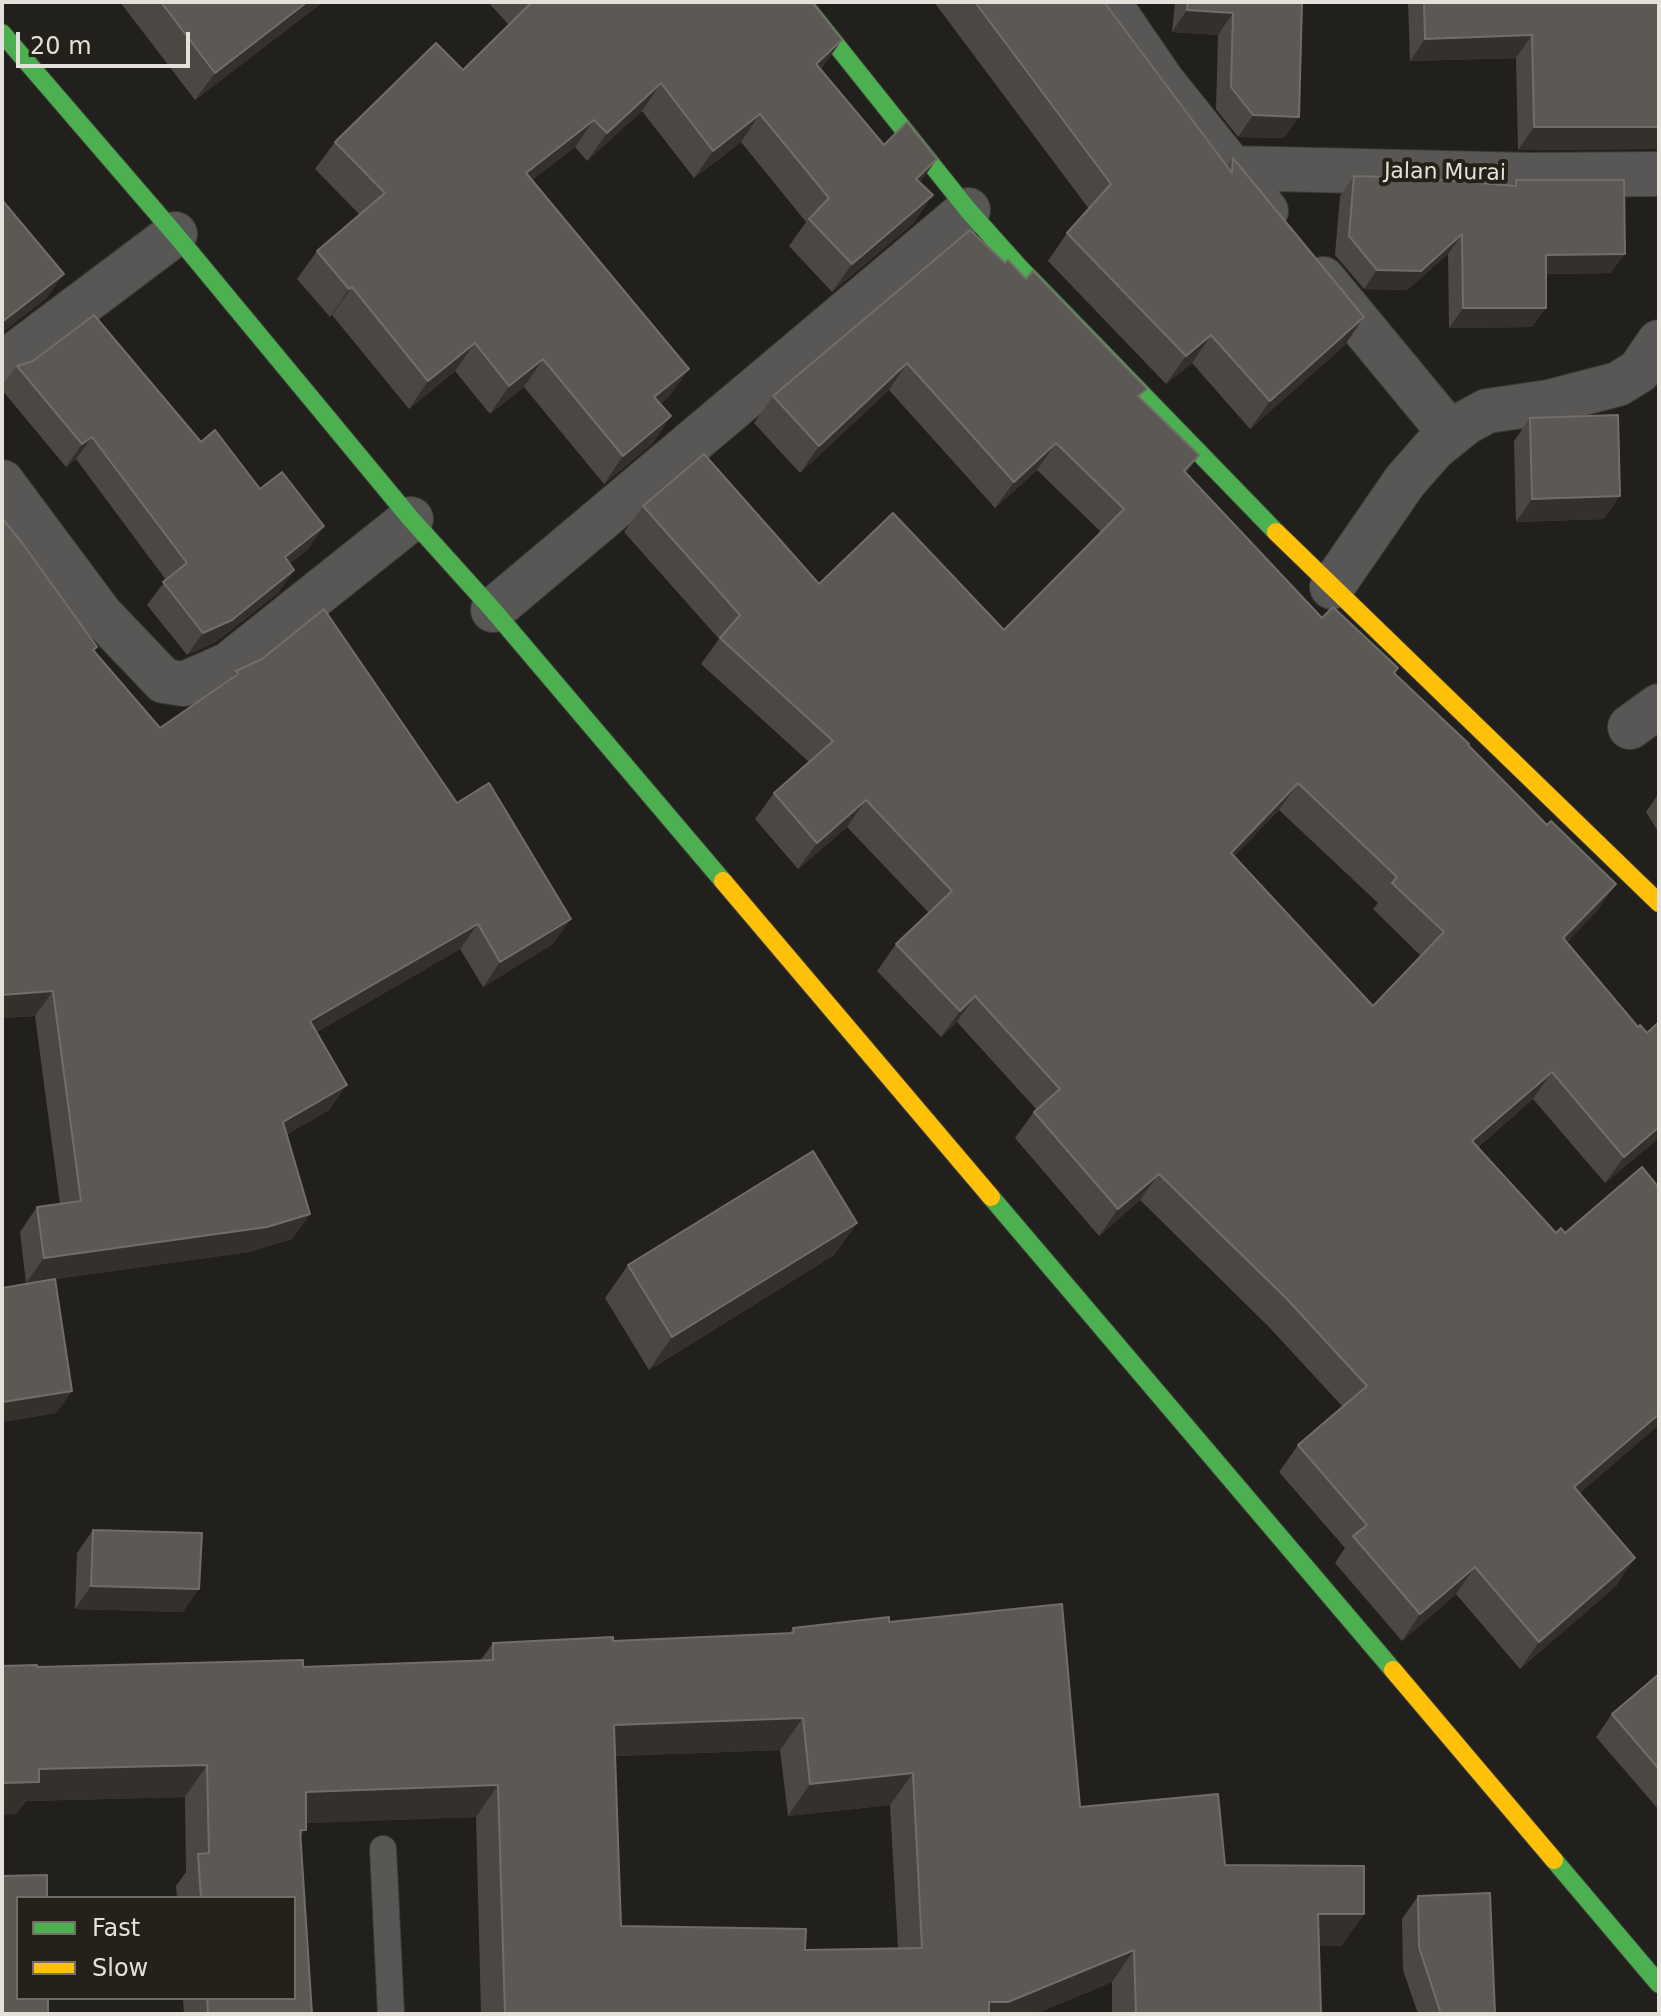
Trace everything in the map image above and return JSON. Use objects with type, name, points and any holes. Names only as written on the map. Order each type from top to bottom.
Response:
[{"type":"street","points":[[802,2],[968,210],[1018,266],[1253,510],[1659,903]]},
{"type":"street","points":[[1108,2],[1162,81],[1231,168],[1451,434]]},
{"type":"street","points":[[2,33],[175,234],[411,519],[493,610],[1659,1984]]},
{"type":"street","name":"Jalan Murai","points":[[1231,168],[1530,175],[1659,174]]},
{"type":"street","points":[[493,610],[968,210]]},
{"type":"street","points":[[2,364],[175,234]]},
{"type":"street","points":[[1332,587],[1405,481],[1434,448],[1465,423],[1487,411],[1639,388],[1639,371],[1659,342]]},
{"type":"street","points":[[2,482],[101,615],[164,681],[184,684],[229,664],[411,519]]},
{"type":"lane","points":[[383,1849],[391,2014]]},
{"type":"building","points":[[161,2],[307,2],[215,73]]},
{"type":"building","points":[[532,2],[812,2],[842,40],[816,64],[884,145],[907,122],[937,159],[916,179],[933,195],[852,264],[809,219],[829,198],[760,114],[713,151],[661,83],[607,133],[594,120],[526,173],[689,369],[654,397],[671,416],[623,456],[543,359],[509,386],[475,343],[428,381],[352,287],[349,289],[317,251],[385,193],[335,142],[436,43],[463,70]]},
{"type":"building","points":[[975,2],[1104,2],[1232,173],[1233,158],[1364,317],[1270,401],[1211,335],[1186,356],[1067,233],[1111,184]]},
{"type":"building","points":[[1188,2],[1302,2],[1299,117],[1253,115],[1231,87],[1233,13],[1187,10]]},
{"type":"building","points":[[1424,2],[1659,2],[1659,127],[1534,127],[1532,35],[1425,39]]},
{"type":"building","points":[[1354,176],[1516,186],[1516,180],[1624,180],[1625,254],[1546,255],[1546,308],[1463,308],[1462,234],[1421,271],[1377,270],[1349,236]]},
{"type":"building","points":[[2,200],[64,274],[2,322]]},
{"type":"building","points":[[970,230],[1005,263],[1008,260],[1026,279],[1033,271],[1147,389],[1138,396],[1199,455],[1184,471],[1322,618],[1333,607],[1398,668],[1394,673],[1469,744],[1547,825],[1551,821],[1616,884],[1563,938],[1638,1027],[1640,1025],[1647,1033],[1659,1022],[1659,1127],[1624,1157],[1552,1072],[1472,1141],[1556,1233],[1561,1228],[1565,1233],[1642,1167],[1659,1188],[1659,1414],[1574,1487],[1635,1558],[1539,1642],[1475,1567],[1420,1614],[1353,1536],[1367,1525],[1298,1445],[1367,1386],[1287,1299],[1159,1174],[1118,1209],[1034,1112],[1060,1089],[975,996],[960,1011],[896,944],[952,891],[866,800],[817,843],[774,793],[833,741],[720,638],[740,615],[643,506],[704,454],[819,584],[893,513],[1004,630],[1124,509],[1056,443],[1014,482],[907,363],[819,446],[773,396]],"holes":[[[1298,783],[1397,877],[1392,883],[1444,932],[1373,1006],[1231,853]]]},
{"type":"building","points":[[94,315],[201,442],[215,430],[260,489],[282,472],[324,526],[285,557],[294,570],[232,620],[203,633],[163,582],[187,563],[92,437],[82,444],[17,366],[33,361]]},
{"type":"building","points":[[1618,415],[1620,496],[1532,499],[1530,418]]},
{"type":"building","points":[[2,518],[97,647],[93,650],[160,728],[238,674],[236,671],[262,659],[324,609],[457,803],[489,783],[571,919],[500,962],[478,924],[310,1021],[347,1085],[283,1122],[310,1214],[267,1227],[44,1258],[37,1207],[81,1201],[53,991],[2,995]]},
{"type":"building","points":[[813,1151],[857,1223],[672,1337],[628,1265]]},
{"type":"building","points":[[55,1279],[72,1391],[3,1402],[2,1288]]},
{"type":"building","points":[[93,1530],[202,1533],[199,1589],[91,1586]]},
{"type":"building","points":[[1062,1604],[1080,1807],[1218,1794],[1225,1865],[1364,1866],[1364,1914],[1318,1914],[1321,2014],[1136,2014],[1134,1950],[1008,2002],[989,2002],[989,2014],[505,2014],[498,1785],[306,1792],[306,1830],[300,1830],[312,2014],[208,2014],[207,2000],[296,2000],[296,1896],[201,1896],[198,1854],[209,1853],[207,1765],[39,1769],[39,1782],[2,1783],[2,1666],[303,1660],[303,1667],[493,1660],[493,1643],[794,1633],[793,1628],[889,1617],[889,1622]],"holes":[[[803,1718],[810,1784],[913,1773],[922,1948],[805,1950],[806,1929],[621,1926],[614,1725]]]},
{"type":"building","points":[[1659,1674],[1659,1769],[1612,1714]]},
{"type":"building","points":[[47,1875],[47,1896],[16,1896],[16,2000],[48,2000],[48,2014],[2,2014],[2,1876]]},
{"type":"building","points":[[1490,1893],[1495,2014],[1441,2014],[1419,1947],[1418,1896]]},
{"type":"traffic: fast","points":[[802,2],[968,210],[1018,266],[1276,532]]},
{"type":"traffic: fast","points":[[2,33],[175,234],[411,519],[493,610],[723,881]]},
{"type":"traffic: fast","points":[[991,1197],[1393,1670]]},
{"type":"traffic: fast","points":[[1554,1860],[1659,1984]]},
{"type":"traffic: slow","points":[[1276,532],[1659,903]]},
{"type":"traffic: slow","points":[[723,881],[991,1197]]},
{"type":"traffic: slow","points":[[1393,1670],[1554,1860]]}]
